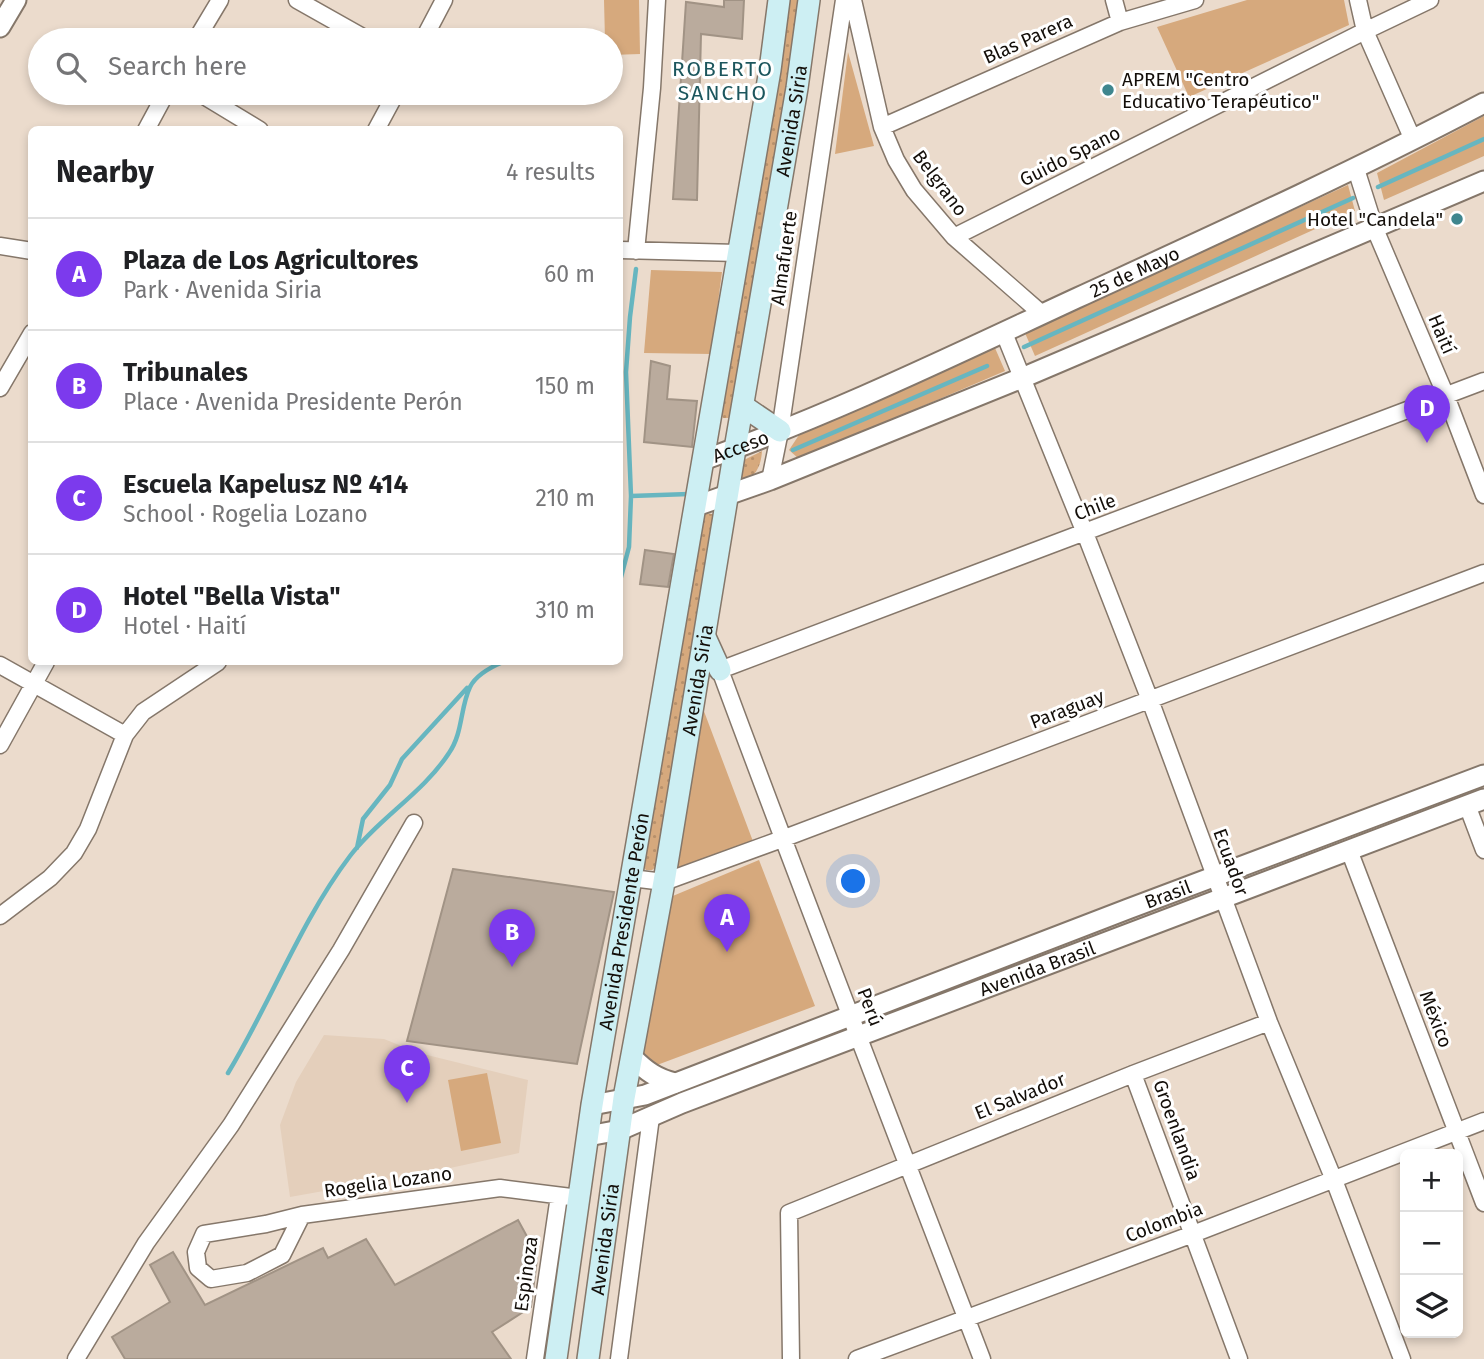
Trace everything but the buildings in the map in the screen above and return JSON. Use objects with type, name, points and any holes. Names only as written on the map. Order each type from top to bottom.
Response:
[{"type":"main road","name":"Avenida Siria","points":[[697,496],[770,70],[779,0]]},
{"type":"main road","name":"Avenida Siria","points":[[588,1359],[624,1098],[664,881],[797,88],[809,0]]},
{"type":"main road","points":[[743,406],[780,431]]},
{"type":"main road","name":"Avenida Presidente Perón","points":[[556,1359],[569,1197],[588,1136],[697,496]]},
{"type":"main road","points":[[704,636],[720,670]]},
{"type":"street","points":[[0,27],[16,0]]},
{"type":"street","points":[[203,28],[220,0]]},
{"type":"street","points":[[297,0],[347,28]]},
{"type":"street","points":[[429,28],[444,0]]},
{"type":"street","points":[[636,251],[652,88],[657,0]]},
{"type":"street","name":"Almafuerte","points":[[770,480],[780,431],[844,0]]},
{"type":"street","name":"Belgrano","points":[[853,0],[881,127],[914,190],[954,237],[1042,314]]},
{"type":"street","points":[[1114,0],[1120,22]]},
{"type":"street","name":"Blas Parera","points":[[881,127],[1120,22],[1195,0]]},
{"type":"street","points":[[1358,0],[1365,31],[1413,140]]},
{"type":"street","name":"Guido Spano","points":[[954,237],[1430,0]]},
{"type":"street","name":"25 de Mayo","points":[[780,431],[892,383],[1006,339],[1042,314],[1358,176],[1413,140],[1484,103]]},
{"type":"street","points":[[148,126],[160,105]]},
{"type":"street","points":[[219,105],[253,126]]},
{"type":"street","points":[[378,126],[390,105]]},
{"type":"street","name":"Haití","points":[[1358,176],[1375,229],[1446,396],[1484,495]]},
{"type":"street","points":[[697,496],[728,494],[770,480],[1019,371],[1375,229],[1484,181]]},
{"type":"street","points":[[0,246],[28,250]]},
{"type":"street","points":[[623,250],[738,253]]},
{"type":"street","name":"Ecuador","points":[[1006,339],[1150,700],[1269,1022],[1334,1180],[1402,1359]]},
{"type":"street","points":[[0,388],[28,340]]},
{"type":"street","name":"Chile","points":[[720,670],[1484,381]]},
{"type":"street","name":"Acceso","points":[[703,460],[780,431]]},
{"type":"street","name":"Paraguay","points":[[664,881],[782,839],[1484,573]]},
{"type":"street","points":[[0,665],[125,735]]},
{"type":"street","points":[[0,745],[44,665]]},
{"type":"street","points":[[0,916],[50,878],[74,853],[88,828],[125,735],[143,712],[214,665]]},
{"type":"street","name":"Perú","points":[[720,670],[782,839],[982,1359]]},
{"type":"street","name":"Brasil","points":[[851,1015],[1484,775]]},
{"type":"street","points":[[1475,802],[1484,850]]},
{"type":"street","name":"Avenida Brasil","points":[[588,1136],[620,1130],[694,1098],[1475,802]]},
{"type":"street","points":[[76,1359],[146,1243],[231,1125],[341,950],[414,823]]},
{"type":"street","name":"México","points":[[1349,850],[1484,1203]]},
{"type":"street","points":[[631,878],[664,881]]},
{"type":"street","points":[[592,1105],[645,1094],[851,1015]]},
{"type":"street","name":"El Salvador","points":[[791,1359],[789,1213],[1269,1022]]},
{"type":"street","points":[[633,1058],[650,1074],[675,1083]]},
{"type":"street","name":"Groenlandia","points":[[1133,1074],[1239,1359]]},
{"type":"street","points":[[619,1359],[651,1117]]},
{"type":"street","name":"Colombia","points":[[857,1359],[1193,1234],[1484,1121]]},
{"type":"street","name":"Rogelia Lozano","points":[[302,1215],[282,1255],[247,1273],[211,1279],[198,1268],[196,1252],[204,1234],[302,1215],[500,1188],[569,1197]]},
{"type":"street","name":"Espinoza","points":[[535,1359],[569,1197]]},
{"type":"shaded area","points":[[604,0],[639,0],[640,54],[623,55],[623,28],[605,28]]},
{"type":"shaded area","points":[[787,0],[802,0],[730,418],[723,418],[721,414]]},
{"type":"shaded area","points":[[1247,0],[1344,0],[1349,25],[1189,97],[1157,27]]},
{"type":"shaded area","points":[[848,52],[874,146],[835,154]]},
{"type":"shaded area","points":[[1484,116],[1484,156],[1384,200],[1377,173]]},
{"type":"shaded area","points":[[1348,185],[1355,211],[1035,356],[1025,333]]},
{"type":"shaded area","points":[[651,270],[722,272],[711,354],[644,353]]},
{"type":"shaded area","points":[[995,348],[1005,371],[799,459],[789,450],[801,432]]},
{"type":"shaded area","points":[[762,451],[756,472],[739,483],[742,461]]},
{"type":"shaded area","points":[[705,513],[714,515],[656,867],[646,870],[642,865],[702,516]]},
{"type":"shaded area","points":[[702,706],[754,844],[674,872]]},
{"type":"shaded area","points":[[759,860],[815,1006],[657,1065],[641,1056],[668,898]]},
{"type":"shaded area","points":[[324,1035],[384,1039],[419,1053],[528,1080],[519,1153],[290,1197],[280,1125],[296,1082]]},
{"type":"shaded area","points":[[487,1073],[501,1143],[461,1151],[448,1080]]},
{"type":"waterway","points":[[1378,187],[1484,139]]},
{"type":"waterway","points":[[1024,347],[1353,198]]},
{"type":"waterway","points":[[623,570],[629,547],[631,496],[626,372],[636,269]]},
{"type":"waterway","points":[[793,450],[987,366]]},
{"type":"waterway","points":[[631,496],[689,494]]},
{"type":"waterway","points":[[228,1073],[332,881],[362,842],[427,781],[449,753],[457,737],[470,687],[480,675],[497,665]]},
{"type":"waterway","points":[[357,848],[363,819],[390,785],[402,759],[467,688]]},
{"type":"place","name":"APREM \"Centro Educativo Terapéutico\"","points":[[1108,90]]},
{"type":"place","name":"Hotel \"Candela\"","points":[[1457,219]]},
{"type":"place","name":"Hotel \"Bella Vista\"","points":[[1427,443]]},
{"type":"place","name":"Plaza de Los Agricultores","points":[[727,952]]},
{"type":"place","name":"Tribunales","points":[[512,967]]},
{"type":"place","name":"Escuela Kapelusz Nº 414","points":[[407,1103]]},
{"type":"district","name":"ROBERTO SANCHO","points":[[723,81]]}]
